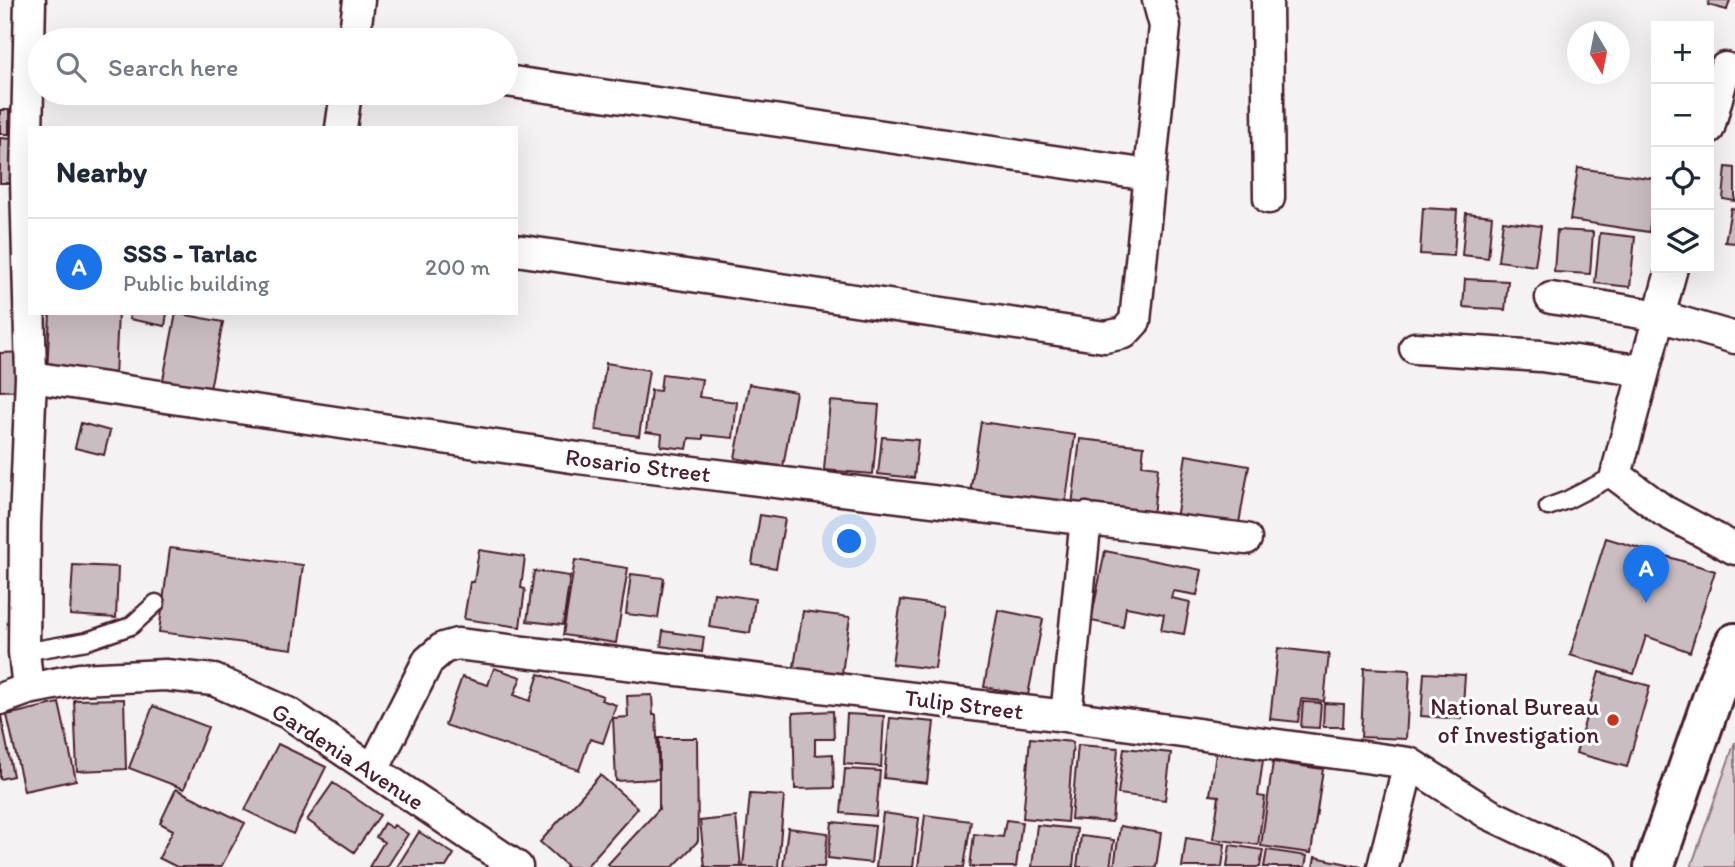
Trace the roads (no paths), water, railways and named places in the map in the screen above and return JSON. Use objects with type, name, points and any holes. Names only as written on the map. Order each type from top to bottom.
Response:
[{"type":"street","points":[[30,0],[30,28]]},
{"type":"street","points":[[356,28],[359,0]]},
{"type":"street","points":[[518,250],[1105,337],[1124,333],[1135,321],[1164,26],[1158,0]]},
{"type":"street","points":[[1267,0],[1269,198]]},
{"type":"street","points":[[1714,109],[1725,68]]},
{"type":"street","points":[[518,83],[1149,175]]},
{"type":"street","points":[[29,105],[29,126]]},
{"type":"street","points":[[341,126],[344,105]]},
{"type":"street","points":[[1670,273],[1616,475],[1664,511],[1735,549]]},
{"type":"street","points":[[1550,298],[1659,316],[1735,338]]},
{"type":"street","points":[[14,694],[24,652],[30,315]]},
{"type":"street","points":[[1415,348],[1541,356],[1644,371]]},
{"type":"street","name":"Rosario Street","points":[[31,377],[578,458],[1246,539]]},
{"type":"street","points":[[1066,716],[1086,518]]},
{"type":"street","points":[[1654,867],[1719,679],[1735,643]]},
{"type":"street","name":"Tulip Street","points":[[373,770],[428,661],[443,648],[457,644],[1066,716],[1409,764],[1479,808],[1601,867]]},
{"type":"street","name":"Gardenia Avenue","points":[[14,694],[92,678],[165,675],[214,680],[288,713],[517,867]]},
{"type":"street","points":[[1383,867],[1409,764]]},
{"type":"lane","points":[[1548,507],[1616,475]]},
{"type":"lane","points":[[24,652],[87,641],[131,626],[156,603]]},
{"type":"place","name":"SSS - Tarlac","points":[[1646,603]]},
{"type":"place","name":"National Bureau of Investigation","points":[[1613,720]]}]
